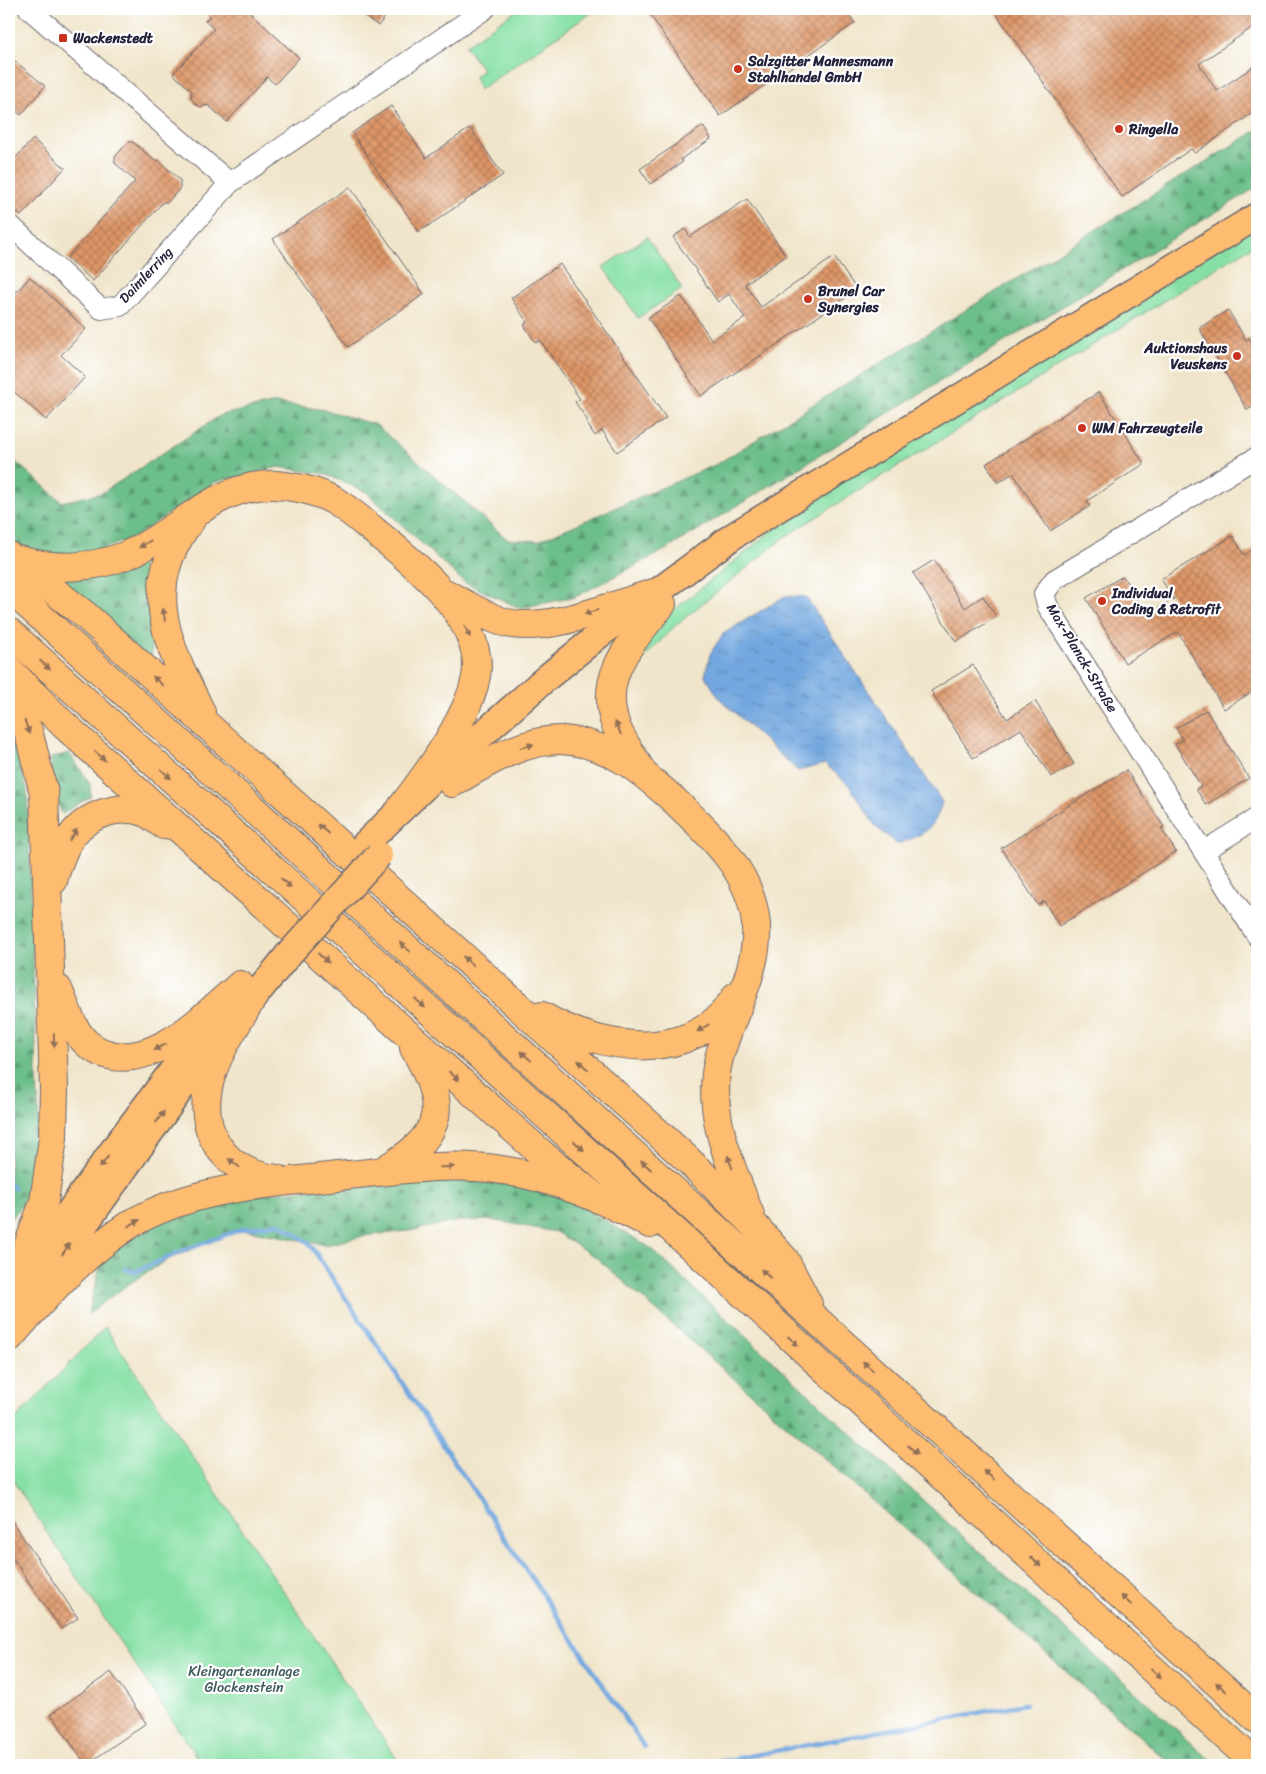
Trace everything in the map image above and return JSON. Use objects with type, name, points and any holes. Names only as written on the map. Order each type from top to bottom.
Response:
[{"type":"highway","points":[[11,557],[40,566],[58,567],[109,560],[142,547],[200,508],[230,492],[257,486],[284,485],[306,489],[332,500],[356,515],[402,554],[440,591],[469,632],[477,667],[471,694],[454,729],[433,767],[401,808]]},
{"type":"highway","points":[[200,508],[171,550],[161,586],[162,612],[169,641],[207,725]]},
{"type":"highway","points":[[11,557],[84,614],[687,1159],[753,1224],[785,1260],[815,1319]]},
{"type":"highway","points":[[9,588],[1257,1719]]},
{"type":"highway","points":[[440,591],[501,622],[527,626],[556,623],[658,599]]},
{"type":"highway","points":[[642,771],[617,728],[611,706],[612,681],[622,654],[658,599]]},
{"type":"highway","points":[[9,632],[691,1246],[1257,1765]]},
{"type":"highway","points":[[9,670],[63,724],[405,1032],[543,1155],[591,1194]]},
{"type":"highway","points":[[9,682],[28,730],[44,793],[52,973],[54,1087],[50,1171],[44,1202],[9,1298]]},
{"type":"highway","points":[[452,783],[492,760],[525,746],[559,740],[586,743],[610,753],[642,771],[720,846],[736,867],[748,890],[755,916],[756,937],[753,961],[719,1058],[715,1088],[717,1118],[727,1156],[753,1224]]},
{"type":"highway","points":[[48,896],[68,841],[78,828],[94,815],[119,809],[142,811],[198,844]]},
{"type":"highway","points":[[52,973],[76,1030],[89,1045],[109,1054],[127,1056],[160,1048],[247,990]]},
{"type":"highway","points":[[504,994],[559,1026],[589,1038],[610,1044],[650,1046],[671,1043],[707,1026],[722,1014],[734,1000],[746,980]]},
{"type":"highway","points":[[247,990],[212,1072],[207,1093],[207,1116],[213,1138],[224,1156],[240,1168],[260,1177],[296,1181]]},
{"type":"highway","points":[[381,1172],[411,1154],[426,1138],[434,1121],[436,1099],[431,1077],[405,1032]]},
{"type":"highway","points":[[9,1338],[92,1250],[131,1224],[174,1204],[217,1192],[296,1181],[424,1167],[466,1166],[501,1170],[540,1178],[591,1194],[691,1246]]},
{"type":"main road","points":[[373,849],[401,808],[525,696],[598,635],[658,599],[830,477],[1257,216]]},
{"type":"main road","points":[[9,1298],[178,1061],[247,990],[373,849],[452,783],[658,599]]},
{"type":"main road","points":[[9,1333],[247,990]]},
{"type":"street","points":[[29,9],[230,183]]},
{"type":"street","name":"Daimlerring","points":[[9,224],[101,309],[120,306],[230,183],[485,9]]},
{"type":"street","name":"Max-Planck-Straße","points":[[1257,457],[1054,580],[1044,594],[1053,614],[1257,936]]},
{"type":"street","points":[[1204,851],[1257,818]]},
{"type":"green space","points":[[518,9],[597,9],[479,90],[475,76],[483,70],[465,46]]},
{"type":"green space","points":[[1257,130],[1257,187],[667,549],[575,597],[520,608],[465,583],[366,492],[325,474],[279,467],[215,482],[136,536],[96,552],[58,558],[9,544],[9,456],[62,502],[102,493],[221,415],[276,403],[325,410],[376,425],[507,539],[538,541],[717,464]]},
{"type":"green space","points":[[1257,225],[1257,243],[786,536],[676,625],[633,669],[624,669],[654,626],[778,526],[859,469]]},
{"type":"green space","points":[[647,237],[682,289],[638,318],[603,267]]},
{"type":"green space","points":[[141,565],[150,580],[152,662],[48,572],[112,573]]},
{"type":"green space","points":[[9,726],[27,790],[39,1132],[33,1171],[21,1207],[9,1221],[11,1062],[9,992]]},
{"type":"green space","points":[[69,753],[90,784],[91,796],[62,814],[52,788],[51,758]]},
{"type":"green space","points":[[467,1179],[519,1185],[573,1201],[649,1247],[938,1514],[1216,1765],[1172,1765],[598,1259],[556,1232],[492,1220],[459,1221],[409,1231],[363,1236],[326,1245],[242,1229],[169,1259],[127,1285],[88,1314],[104,1252],[179,1212],[261,1194],[388,1181]]},
{"type":"green space","name":"Kleingartenanlage Glockenstein","points":[[105,1327],[401,1765],[202,1765],[9,1475],[9,1426]]},
{"type":"water","points":[[785,596],[806,597],[942,802],[932,825],[914,838],[897,844],[876,827],[848,784],[825,764],[798,771],[719,698],[705,676],[710,654],[723,634]]},
{"type":"building","points":[[201,9],[246,9],[299,58],[275,84],[267,77],[227,122],[208,105],[201,107],[195,104],[191,98],[192,91],[173,74],[214,29],[205,21],[210,16]]},
{"type":"building","points":[[355,9],[391,9],[378,26]]},
{"type":"building","name":"Salzgitter Mannesmann Stahlhandel GmbH","points":[[646,9],[845,9],[855,23],[720,116]]},
{"type":"building","name":"Ringella","points":[[993,9],[1257,9],[1257,24],[1199,64],[1217,91],[1257,64],[1257,110],[1195,153],[1191,149],[1122,197]]},
{"type":"building","points":[[9,56],[45,86],[21,115],[9,105]]},
{"type":"building","points":[[391,106],[426,158],[470,128],[503,175],[419,232],[352,133]]},
{"type":"building","points":[[703,126],[711,139],[681,159],[683,162],[650,184],[640,169]]},
{"type":"building","points":[[33,139],[65,168],[21,216],[9,205],[9,165]]},
{"type":"building","points":[[128,142],[133,142],[154,160],[158,160],[180,180],[180,188],[168,202],[163,202],[93,281],[67,258],[135,181],[115,163],[115,157]]},
{"type":"building","points":[[350,187],[424,294],[348,347],[273,239]]},
{"type":"building","name":"Brunel Car Synergies","points":[[747,199],[786,256],[745,284],[761,307],[834,257],[857,290],[701,396],[648,318],[681,296],[712,340],[745,318],[729,294],[718,302],[673,237],[685,229],[690,237]]},
{"type":"building","points":[[560,264],[666,418],[617,452],[602,430],[595,436],[586,422],[588,421],[575,402],[580,399],[540,340],[536,343],[524,325],[527,322],[511,298]]},
{"type":"building","points":[[30,277],[86,329],[61,355],[85,377],[46,420],[9,387],[9,300]]},
{"type":"building","name":"Auktionshaus Veuskens","points":[[1228,310],[1246,340],[1249,338],[1257,351],[1257,404],[1247,410],[1199,328]]},
{"type":"building","name":"WM Fahrzeugteile","points":[[1099,392],[1144,464],[1087,501],[1090,506],[1050,531],[1013,473],[998,483],[986,464]]},
{"type":"building","points":[[1233,536],[1244,555],[1257,547],[1257,689],[1224,709],[1178,632],[1125,663],[1086,598],[1123,576],[1146,615],[1174,599],[1161,579]]},
{"type":"building","points":[[934,560],[965,608],[983,596],[996,617],[956,642],[913,573]]},
{"type":"building","points":[[973,665],[1007,719],[1035,701],[1074,764],[1051,777],[1021,729],[973,758],[931,691]]},
{"type":"building","points":[[1206,710],[1249,778],[1206,805],[1196,789],[1201,786],[1175,744],[1183,740],[1176,728]]},
{"type":"building","points":[[1126,770],[1164,827],[1161,828],[1176,852],[1059,926],[1044,901],[1038,905],[1001,848]]},
{"type":"building","points":[[9,1517],[78,1618],[61,1629],[9,1553]]},
{"type":"building","points":[[111,1672],[146,1723],[86,1765],[51,1714]]},
{"type":"waterway","points":[[9,1184],[14,1188]]},
{"type":"waterway","points":[[125,1269],[135,1272],[182,1251],[242,1229],[279,1223],[309,1243],[644,1747]]},
{"type":"waterway","points":[[702,1765],[1025,1704]]},
{"type":"place","name":"Wackenstedt","points":[[63,38]]},
{"type":"place","name":"Salzgitter Mannesmann Stahlhandel GmbH","points":[[738,69]]},
{"type":"place","name":"Ringella","points":[[1119,129]]},
{"type":"place","name":"Brunel Car Synergies","points":[[808,299]]},
{"type":"place","name":"Auktionshaus Veuskens","points":[[1237,356]]},
{"type":"place","name":"WM Fahrzeugteile","points":[[1082,428]]},
{"type":"place","name":"Individual Coding & Retrofit","points":[[1102,601]]}]
